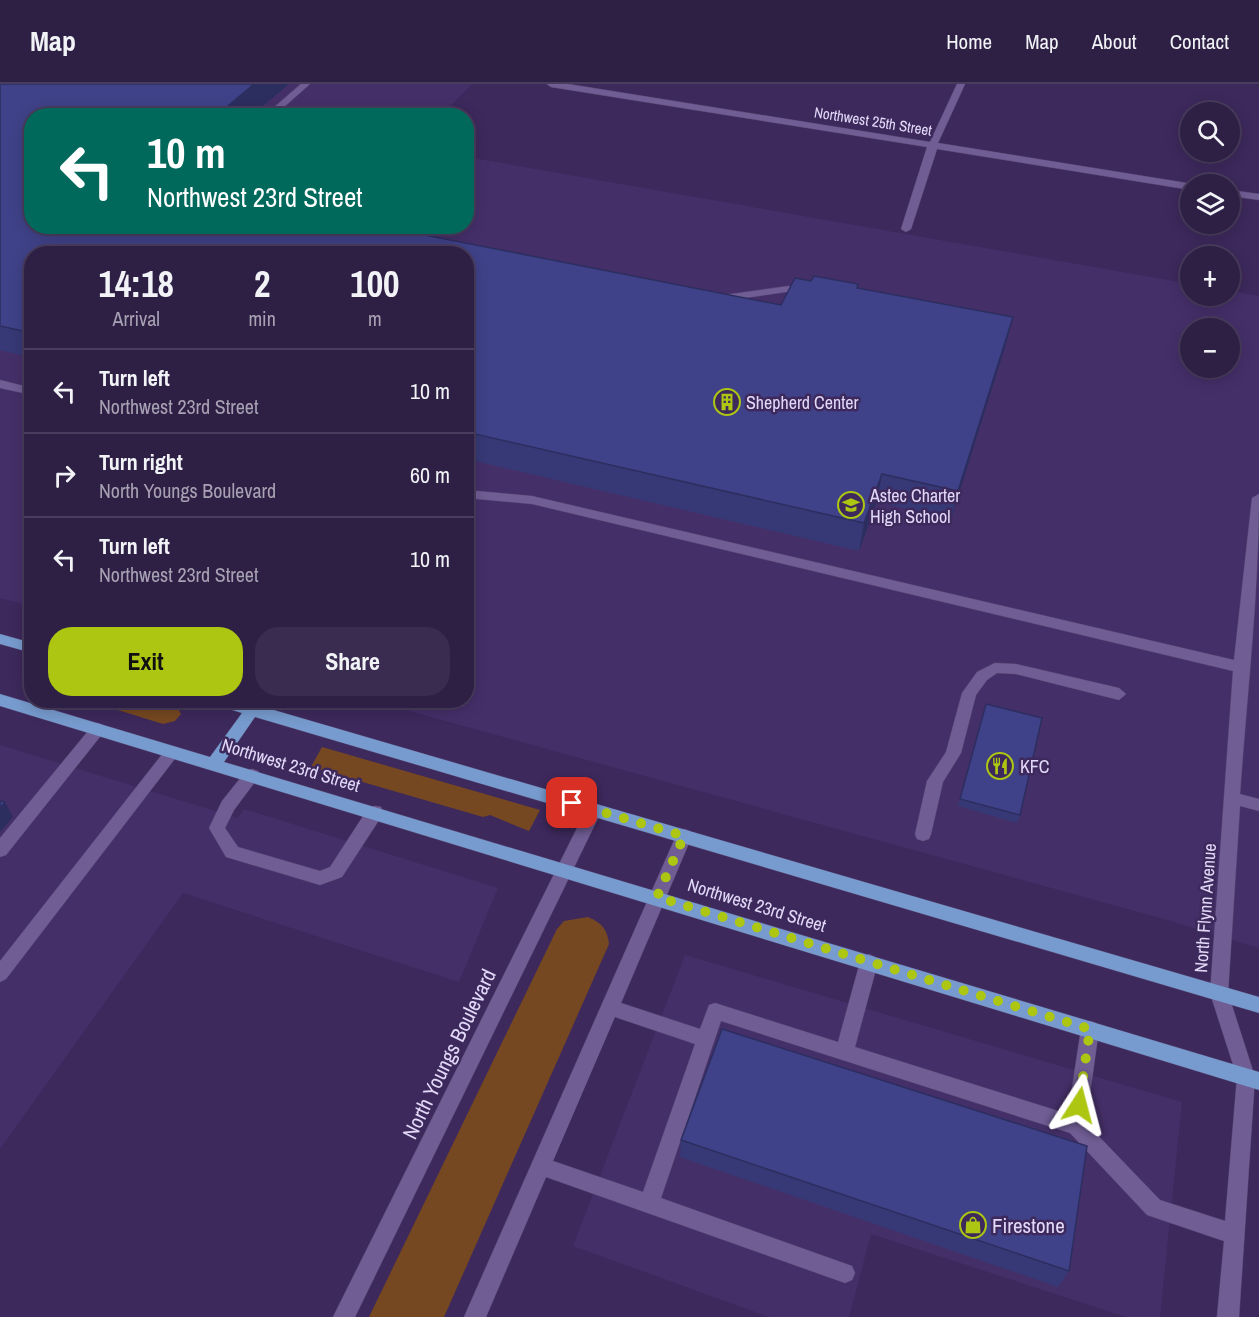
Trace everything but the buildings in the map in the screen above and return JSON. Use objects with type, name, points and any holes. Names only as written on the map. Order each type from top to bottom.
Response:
[{"type":"main road","points":[[0,639],[24,646]]},
{"type":"main road","name":"Northwest 23rd Street","points":[[0,700],[24,707]]},
{"type":"main road","name":"Northwest 23rd Street","points":[[27,708],[566,869],[1252,1079]]},
{"type":"main road","points":[[245,708],[1259,1005]]},
{"type":"main road","points":[[214,764],[252,710]]},
{"type":"street","points":[[278,108],[306,84]]},
{"type":"street","name":"Northwest 25th Street","points":[[551,84],[1180,185]]},
{"type":"street","points":[[906,229],[933,145],[961,84]]},
{"type":"street","points":[[1240,194],[1259,197]]},
{"type":"street","points":[[701,299],[789,289]]},
{"type":"street","points":[[0,384],[24,390]]},
{"type":"street","points":[[474,496],[532,500],[1241,667]]},
{"type":"street","name":"North Flynn Avenue","points":[[1228,1317],[1234,1234],[1252,1079],[1219,993],[1241,667],[1259,498]]},
{"type":"street","points":[[923,834],[935,781],[953,753],[969,693],[982,676],[995,668],[1016,669],[1119,694]]},
{"type":"street","points":[[0,850],[98,729]]},
{"type":"street","points":[[0,974],[172,752]]},
{"type":"street","points":[[252,775],[228,806],[217,828],[232,852],[320,878],[336,872],[375,812]]},
{"type":"street","points":[[1232,798],[1259,805]]},
{"type":"street","name":"North Youngs Boulevard","points":[[344,1317],[594,810]]},
{"type":"street","points":[[475,1317],[684,836]]},
{"type":"street","points":[[844,1052],[869,962]]},
{"type":"street","points":[[610,1007],[705,1039]]},
{"type":"street","points":[[649,1204],[715,1011],[1076,1126],[1154,1208],[1234,1234]]},
{"type":"street","points":[[1076,1126],[1090,1029]]},
{"type":"street","points":[[542,1166],[845,1273]]},
{"type":"shaded area","points":[[0,84],[472,84],[448,108],[24,108],[24,234],[474,234],[474,158],[1180,282],[1180,306],[1240,306],[1240,293],[1259,296],[1259,948],[1164,919],[398,708],[474,708],[474,246],[24,246],[24,604],[0,598]]},
{"type":"shaded area","points":[[112,708],[178,708],[181,714],[175,721],[163,724]]},
{"type":"shaded area","points":[[0,745],[238,818],[244,809],[498,888],[459,982],[183,893],[0,1149]]},
{"type":"shaded area","points":[[322,747],[540,810],[529,831],[490,815],[483,817],[311,767]]},
{"type":"shaded area","points":[[588,917],[603,927],[609,944],[444,1317],[369,1317],[557,929],[564,921]]},
{"type":"shaded area","points":[[685,955],[1182,1102],[1160,1317],[1126,1317],[871,1234],[849,1317],[769,1317],[573,1246]]},
{"type":"place","name":"Shepherd Center","points":[[727,402]]},
{"type":"place","name":"Astec Charter High School","points":[[851,505]]},
{"type":"place","name":"KFC","points":[[1000,766]]},
{"type":"place","name":"Firestone","points":[[973,1225]]},
{"type":"route","points":[[572,803],[684,836],[657,897],[1090,1029],[1079,1105]]}]
